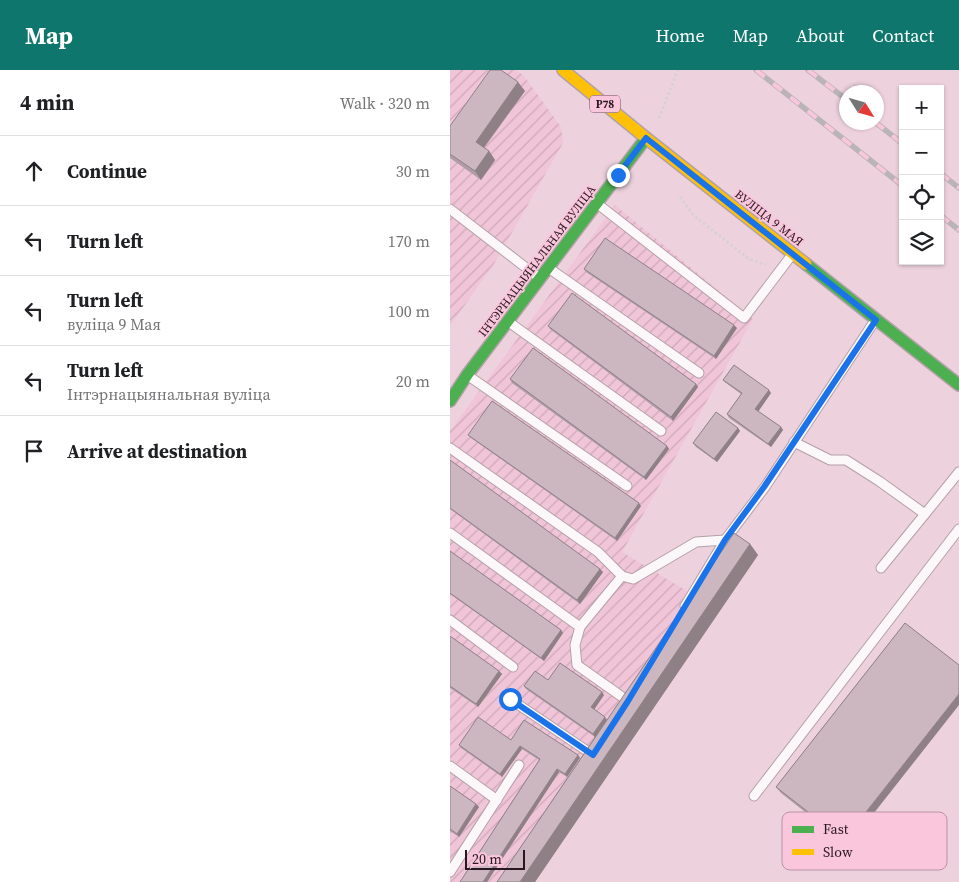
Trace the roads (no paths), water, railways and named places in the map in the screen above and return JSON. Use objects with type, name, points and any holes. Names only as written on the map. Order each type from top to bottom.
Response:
[{"type":"main road","name":"ВУЛІЦА 9 МАЯ","points":[[563,70],[959,386]]},
{"type":"main road","name":"ІНТЭРНАЦЫЯНАЛЬНАЯ ВУЛІЦА","points":[[450,400],[646,138]]},
{"type":"lane","points":[[597,204],[744,318],[793,254]]},
{"type":"lane","points":[[450,209],[540,279]]},
{"type":"lane","points":[[548,268],[699,373]]},
{"type":"lane","points":[[679,616],[725,540],[764,487],[876,320]]},
{"type":"lane","points":[[508,321],[661,431]]},
{"type":"lane","points":[[467,375],[627,486]]},
{"type":"lane","points":[[794,442],[830,460],[846,460],[925,514]]},
{"type":"lane","points":[[450,448],[598,552],[622,576],[633,578],[696,542],[725,540]]},
{"type":"lane","points":[[881,568],[959,472]]},
{"type":"lane","points":[[754,796],[959,528]]},
{"type":"lane","points":[[450,533],[580,628]]},
{"type":"lane","points":[[622,576],[580,628],[575,645],[577,665],[625,705],[633,692]]},
{"type":"lane","points":[[450,620],[513,667]]},
{"type":"lane","points":[[510,699],[593,755]]},
{"type":"lane","points":[[450,872],[520,765]]},
{"type":"lane","points":[[450,766],[497,800]]},
{"type":"lane","points":[[450,853],[458,859]]},
{"type":"railway","points":[[756,70],[899,183]]},
{"type":"railway","points":[[808,70],[839,94]]},
{"type":"railway","points":[[884,129],[899,141]]},
{"type":"railway","points":[[943,175],[959,188]]},
{"type":"railway","points":[[944,218],[959,230]]}]
